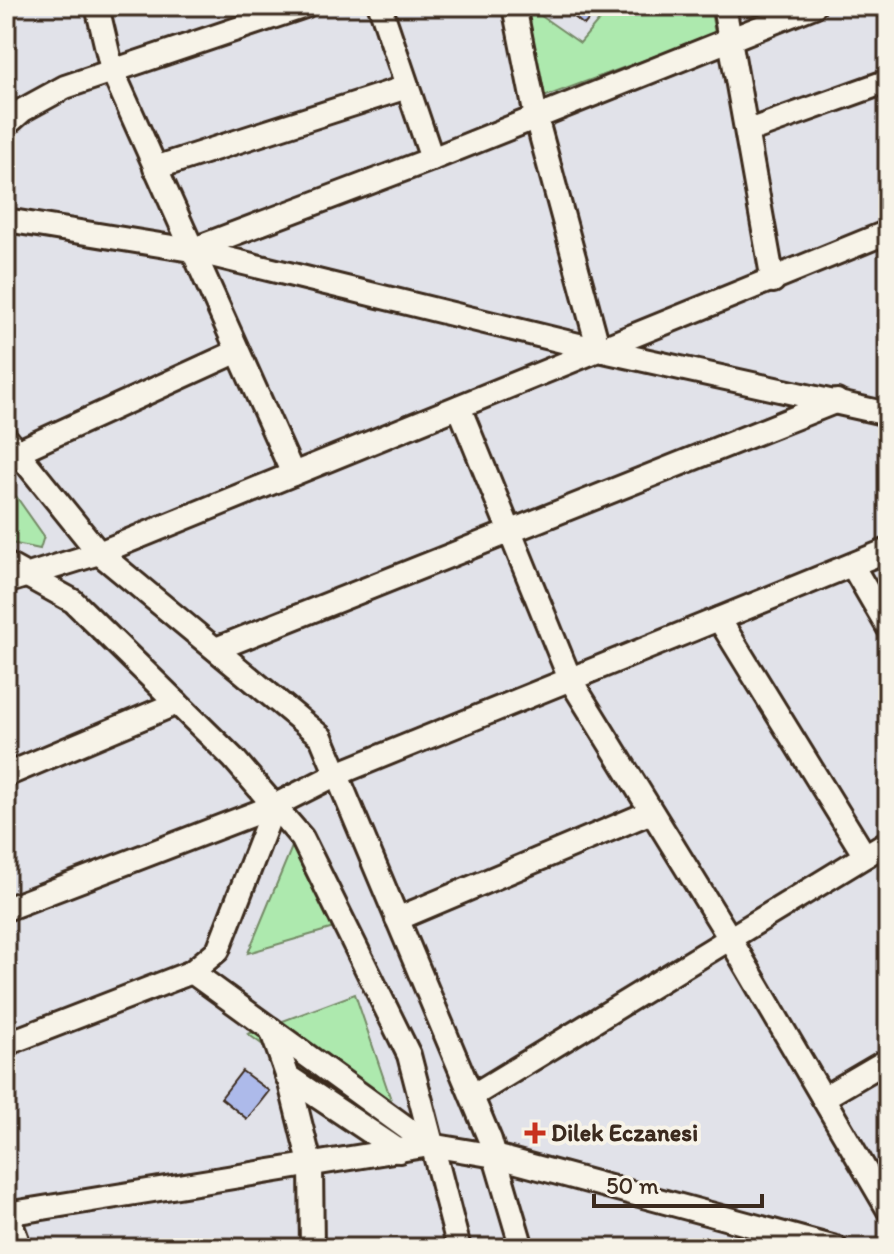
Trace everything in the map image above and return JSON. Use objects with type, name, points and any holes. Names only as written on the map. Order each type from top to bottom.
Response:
[{"type":"street","points":[[97,6],[112,70],[293,474]]},
{"type":"street","points":[[380,6],[432,159]]},
{"type":"street","points":[[514,6],[536,117],[599,350]]},
{"type":"street","points":[[724,6],[773,281]]},
{"type":"street","points":[[191,250],[432,159],[814,6]]},
{"type":"street","points":[[6,125],[23,110],[65,87],[290,8]]},
{"type":"street","points":[[748,131],[888,81]]},
{"type":"street","points":[[155,168],[407,87]]},
{"type":"street","points":[[6,220],[191,250],[599,350],[888,414]]},
{"type":"street","points":[[13,573],[99,553],[888,232]]},
{"type":"street","points":[[236,352],[12,445],[99,553],[321,737],[472,1096],[495,1156],[522,1248]]},
{"type":"street","points":[[216,649],[509,535],[837,401]]},
{"type":"street","points":[[459,407],[570,679],[729,937],[888,1209]]},
{"type":"street","points":[[6,909],[274,806],[337,774],[888,550]]},
{"type":"street","points":[[852,565],[888,627]]},
{"type":"street","points":[[13,573],[73,601],[234,759],[302,838],[409,1055],[459,1248]]},
{"type":"street","points":[[719,619],[865,856]]},
{"type":"street","points":[[6,775],[177,703]]},
{"type":"street","points":[[6,1044],[192,972],[218,950],[274,806]]},
{"type":"street","points":[[397,919],[651,812]]},
{"type":"street","points":[[472,1096],[888,842]]},
{"type":"street","points":[[192,972],[430,1145]]},
{"type":"street","points":[[271,1029],[311,1167],[312,1248]]},
{"type":"street","points":[[823,1098],[888,1060]]},
{"type":"street","points":[[287,1076],[399,1151]]},
{"type":"street","points":[[20,1248],[6,1213],[311,1167],[430,1145],[495,1156],[836,1248]]},
{"type":"green space","points":[[527,6],[580,43],[611,6],[710,6],[715,34],[544,97]]},
{"type":"green space","points":[[6,482],[44,536],[40,549],[6,542]]},
{"type":"green space","points":[[301,825],[344,925],[248,953]]},
{"type":"green space","points":[[355,994],[402,1132],[392,1139],[248,1034]]},
{"type":"building","points":[[561,6],[600,6],[584,25]]},
{"type":"building","points":[[242,1071],[269,1091],[247,1119],[221,1098]]},
{"type":"building","points":[[739,1231],[779,1248],[732,1248]]},
{"type":"place","name":"Dilek Eczanesi","points":[[535,1133]]}]
